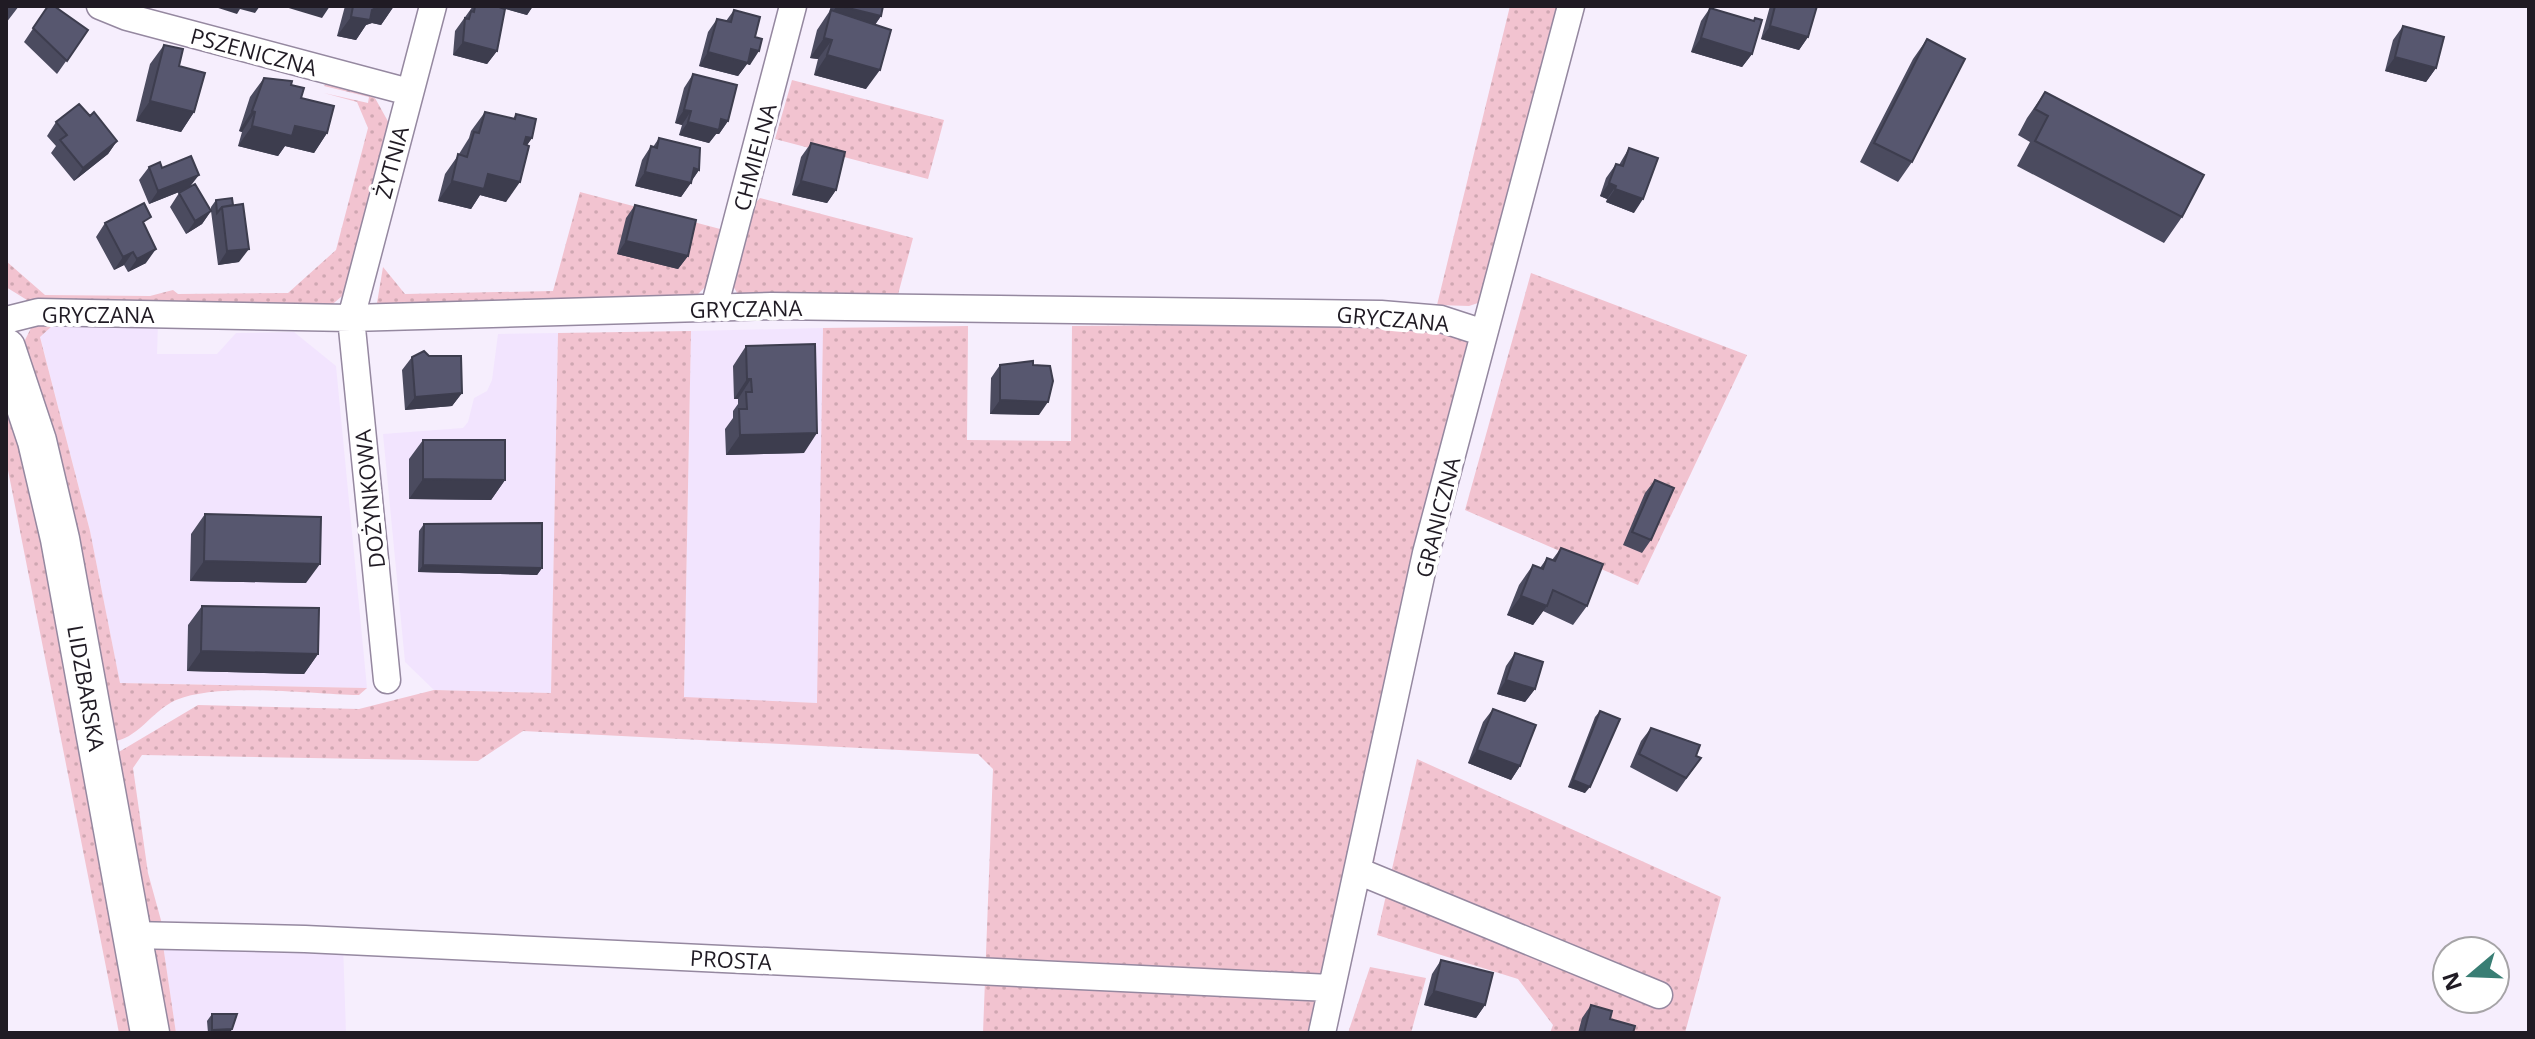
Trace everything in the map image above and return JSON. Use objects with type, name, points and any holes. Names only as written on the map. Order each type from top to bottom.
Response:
[{"type":"main road","name":"LIDZBARSKA","points":[[6,348],[37,441],[60,539],[150,1033]]},
{"type":"street","name":"PSZENICZNA","points":[[100,6],[127,17],[409,92]]},
{"type":"street","name":"ŻYTNIA","points":[[351,318],[433,6]]},
{"type":"street","name":"CHMIELNA","points":[[714,308],[793,6]]},
{"type":"street","name":"GRANICZNA","points":[[1322,1033],[1426,553],[1571,6]]},
{"type":"street","name":"GRYCZANA","points":[[6,320],[38,312],[351,318],[714,308],[1381,314],[1441,319],[1484,333]]},
{"type":"street","name":"DOŻYNKOWA","points":[[351,318],[387,680]]},
{"type":"street","points":[[1358,871],[1659,995]]},
{"type":"street","name":"PROSTA","points":[[132,935],[305,939],[1330,988]]},
{"type":"shaded area","points":[[1510,6],[1572,6],[1481,302],[1469,306],[1437,305]]},
{"type":"shaded area","points":[[792,80],[944,120],[928,179],[775,139]]},
{"type":"shaded area","points":[[329,81],[375,98],[390,125],[347,292],[329,307],[48,304],[27,300],[6,287],[6,261],[45,295],[150,296],[173,290],[178,294],[288,293],[336,250],[368,128],[357,102],[324,93],[368,103],[369,97],[324,86]]},
{"type":"shaded area","points":[[580,192],[724,230],[707,285],[696,296],[385,307],[377,303],[383,267],[405,294],[553,291]]},
{"type":"shaded area","points":[[760,198],[913,238],[896,302],[739,296],[730,281],[750,209]]},
{"type":"shaded area","points":[[1531,273],[1747,355],[1638,585],[1465,510]]},
{"type":"shaded area","points":[[1325,324],[1468,327],[1479,336],[1389,773],[1373,869],[1332,1033],[983,1033],[993,769],[978,754],[523,731],[478,761],[142,755],[133,768],[148,873],[162,924],[141,919],[112,756],[198,705],[359,709],[434,690],[551,693],[558,333],[691,331],[684,697],[817,703],[823,328],[968,326],[967,440],[1071,441],[1072,326]]},
{"type":"shaded area","points":[[158,325],[157,354],[217,354],[236,333],[294,332],[336,366],[367,688],[120,683],[90,531],[40,336],[52,326]]},
{"type":"shaded area","points":[[32,326],[52,326],[40,337],[90,531],[120,683],[367,688],[359,695],[240,690],[194,695],[167,705],[137,731],[110,742],[22,346]]},
{"type":"shaded area","points":[[823,328],[818,703],[684,698],[691,331]]},
{"type":"shaded area","points":[[558,333],[551,693],[434,690],[405,662],[383,434],[463,428],[468,422],[474,398],[487,391],[492,380],[498,334]]},
{"type":"shaded area","points":[[6,389],[52,585],[137,1033],[119,1033],[6,460]]},
{"type":"shaded area","points":[[1417,759],[1721,897],[1685,1033],[1550,1033],[1553,1025],[1518,979],[1377,935]]},
{"type":"shaded area","points":[[343,944],[346,1033],[176,1033],[163,945]]},
{"type":"shaded area","points":[[163,945],[176,1033],[163,1033],[149,955]]},
{"type":"shaded area","points":[[1370,967],[1426,978],[1411,1033],[1348,1033]]},
{"type":"building","points":[[48,6],[54,6],[88,30],[67,61],[33,28]]},
{"type":"building","points":[[353,6],[380,6],[372,10],[370,20],[351,17]]},
{"type":"building","points":[[475,6],[505,9],[497,51],[463,42],[465,18],[469,19]]},
{"type":"building","points":[[840,6],[883,6],[881,16]]},
{"type":"building","points":[[1775,6],[1817,6],[1808,37],[1770,26]]},
{"type":"building","points":[[1710,8],[1754,21],[1755,18],[1762,20],[1752,54],[1701,38]]},
{"type":"building","points":[[734,10],[760,17],[755,37],[762,39],[759,51],[751,49],[748,63],[708,52],[717,19],[731,22]]},
{"type":"building","points":[[831,10],[891,30],[880,70],[827,55],[832,40],[824,38]]},
{"type":"building","points":[[2403,26],[2444,37],[2436,68],[2395,57]]},
{"type":"building","points":[[1927,39],[1965,59],[1912,162],[1874,143]]},
{"type":"building","points":[[164,45],[183,49],[179,66],[205,73],[194,112],[150,101]]},
{"type":"building","points":[[693,74],[737,85],[728,121],[721,119],[719,130],[688,122],[691,111],[684,110]]},
{"type":"building","points":[[264,78],[292,81],[291,85],[304,88],[301,98],[334,106],[327,133],[295,126],[292,136],[252,126],[255,112],[252,111]]},
{"type":"building","points":[[2045,92],[2204,175],[2182,217],[2035,141],[2048,116],[2035,109]]},
{"type":"building","points":[[79,104],[90,116],[94,112],[117,141],[83,168],[60,140],[67,135],[56,122]]},
{"type":"building","points":[[485,112],[515,119],[516,114],[536,119],[532,138],[526,137],[524,144],[529,146],[520,182],[488,174],[484,189],[452,181],[458,154],[467,157],[474,132],[479,133]]},
{"type":"building","points":[[659,138],[700,148],[699,170],[694,168],[691,183],[645,172],[651,146],[657,148]]},
{"type":"building","points":[[811,143],[845,152],[836,190],[801,181]]},
{"type":"building","points":[[1629,148],[1658,158],[1643,199],[1615,189],[1616,186],[1609,183],[1616,164],[1623,166]]},
{"type":"building","points":[[191,156],[199,175],[158,191],[149,167],[160,162],[162,168]]},
{"type":"building","points":[[195,184],[211,211],[195,221],[179,193]]},
{"type":"building","points":[[232,198],[233,205],[222,207],[217,213],[216,200]]},
{"type":"building","points":[[144,203],[151,217],[143,222],[156,249],[137,259],[133,252],[123,257],[105,223]]},
{"type":"building","points":[[243,204],[249,249],[227,251],[222,207]]},
{"type":"building","points":[[635,205],[696,220],[688,256],[626,241]]},
{"type":"building","points":[[815,344],[817,433],[740,435],[739,409],[747,409],[746,392],[752,392],[751,379],[747,379],[746,346]]},
{"type":"building","points":[[424,351],[429,356],[461,356],[462,393],[415,397],[412,357]]},
{"type":"building","points":[[1033,361],[1033,365],[1050,366],[1053,381],[1048,402],[1000,400],[1000,365]]},
{"type":"building","points":[[423,440],[505,440],[505,480],[423,479]]},
{"type":"building","points":[[1655,480],[1674,488],[1651,540],[1632,532]]},
{"type":"building","points":[[205,514],[321,517],[320,564],[204,561]]},
{"type":"building","points":[[542,523],[542,568],[423,565],[424,524]]},
{"type":"building","points":[[1561,548],[1603,564],[1587,606],[1553,590],[1547,606],[1521,596],[1533,565],[1543,569],[1547,558],[1555,561]]},
{"type":"building","points":[[202,606],[319,608],[318,654],[201,651]]},
{"type":"building","points":[[1515,653],[1543,662],[1535,689],[1506,680]]},
{"type":"building","points":[[1493,709],[1536,725],[1520,766],[1477,750]]},
{"type":"building","points":[[1600,711],[1620,719],[1590,787],[1573,780]]},
{"type":"building","points":[[1651,728],[1700,745],[1696,756],[1701,758],[1686,778],[1639,754]]},
{"type":"building","points":[[1441,960],[1493,973],[1485,1005],[1434,991]]},
{"type":"building","points":[[1591,1005],[1612,1011],[1610,1019],[1635,1026],[1633,1033],[1584,1033]]},
{"type":"building","points":[[212,1014],[237,1014],[232,1029],[212,1030]]}]
